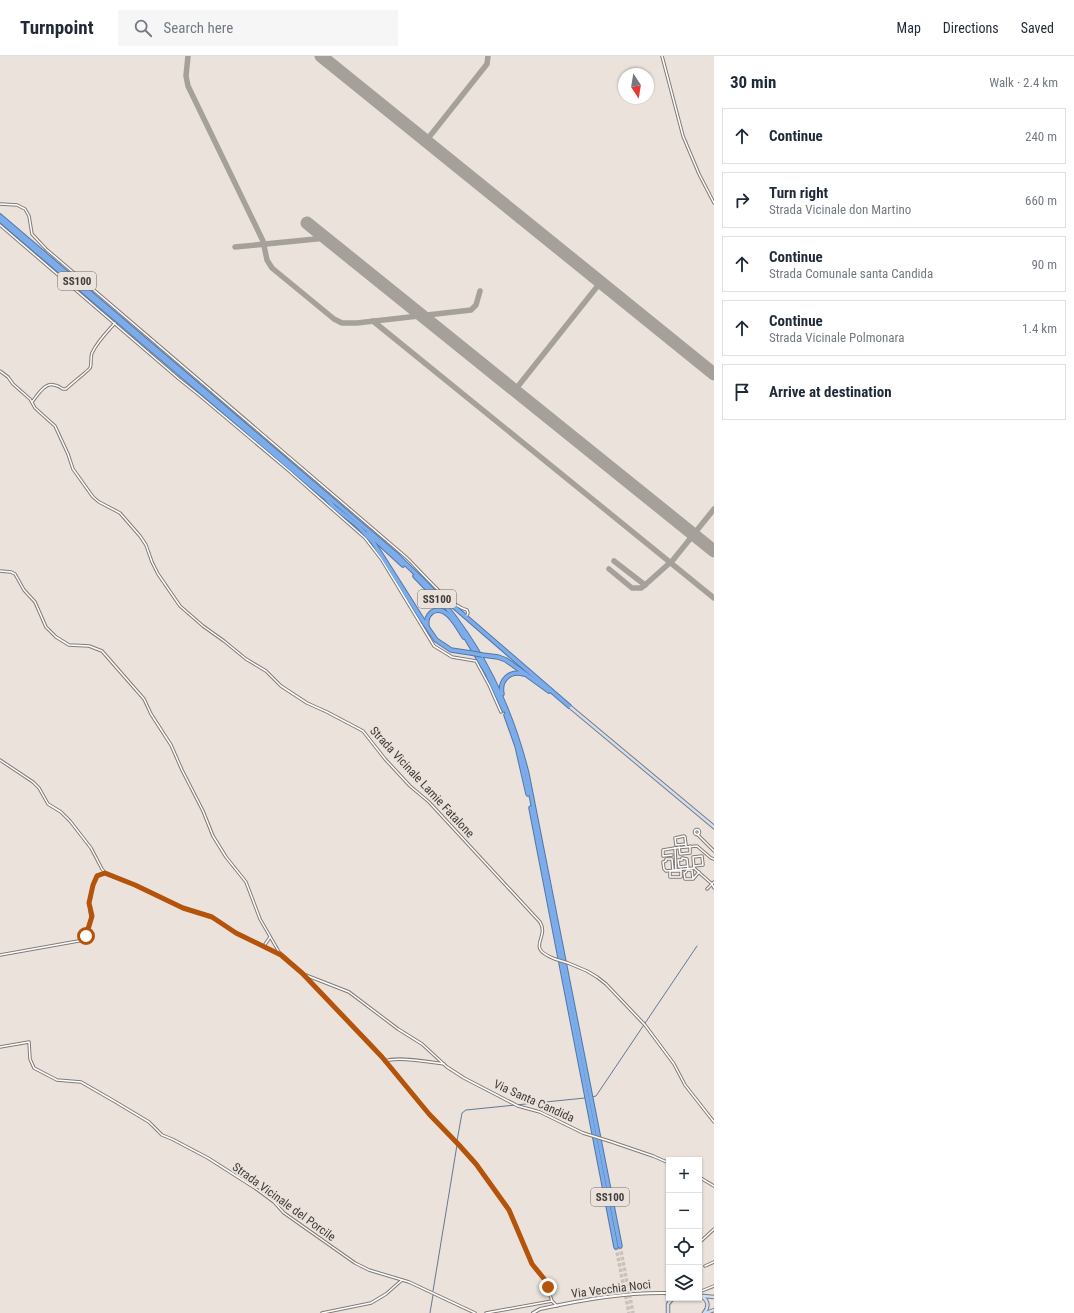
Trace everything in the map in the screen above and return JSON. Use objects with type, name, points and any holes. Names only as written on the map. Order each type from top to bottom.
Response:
[{"type":"highway","name":"SS100","points":[[0,216],[398,556],[433,591],[470,639],[494,681],[509,714],[527,774],[618,1246],[524,775],[517,746],[506,715],[492,682],[476,652],[448,613],[421,582],[378,542],[0,220]]},
{"type":"highway","name":"SS100","points":[[325,498],[358,526],[373,542],[426,628],[436,640],[444,646],[456,651],[498,657],[506,660],[569,706]]},
{"type":"highway","points":[[398,556],[440,596],[466,617]]},
{"type":"highway","name":"SS100","points":[[426,628],[427,619],[430,614],[435,611],[443,611],[448,614],[476,652]]},
{"type":"highway","name":"SS100","points":[[466,617],[569,706]]},
{"type":"highway","points":[[516,737],[515,726],[501,689],[503,681],[509,675],[520,673],[529,676]]},
{"type":"main road","points":[[569,706],[714,828]]},
{"type":"main road","points":[[702,1296],[714,1297]]},
{"type":"main road","points":[[702,1297],[706,1299],[708,1304],[706,1313]]},
{"type":"main road","points":[[668,1313],[668,1304],[670,1301]]},
{"type":"main road","points":[[706,1313],[714,1310]]},
{"type":"street","points":[[662,56],[683,136],[699,174],[714,203]]},
{"type":"street","points":[[0,204],[17,205],[25,209],[29,216],[32,234],[46,249],[406,557],[460,608],[468,611],[466,617]]},
{"type":"street","points":[[0,225],[310,489],[365,538],[382,560],[426,628],[432,643],[440,651],[456,658],[476,661],[501,712]]},
{"type":"street","points":[[0,371],[7,376],[13,384],[32,402],[48,385],[54,384],[66,389],[88,371],[93,352],[115,323]]},
{"type":"street","name":"Strada Vicinale Lamie Fatalone","points":[[32,402],[35,408],[56,428],[69,455],[73,469],[93,496],[99,502],[120,513],[142,539],[158,574],[180,606],[202,626],[224,641],[246,660],[266,671],[280,686],[307,703],[365,733],[385,759],[410,786],[429,802],[540,922],[543,930],[539,944],[544,953],[555,959],[587,971],[596,976],[609,987],[644,1024],[674,1064],[685,1085],[714,1122]]},
{"type":"street","points":[[0,571],[15,574],[22,588],[35,602],[46,627],[58,639],[71,645],[89,646],[102,651],[144,699],[151,714],[174,749],[182,770],[203,811],[213,836],[224,854],[246,882],[258,916],[281,955]]},
{"type":"street","points":[[0,760],[37,786],[48,804],[61,812],[70,821],[91,848],[99,865],[105,873],[135,885],[183,908],[210,916],[236,933],[281,955],[302,973],[385,1061],[429,1114],[468,1155],[501,1198],[513,1219],[532,1264],[546,1282],[552,1300],[557,1306]]},
{"type":"street","points":[[698,835],[700,833],[699,830],[696,830],[694,832],[695,834],[714,850]]},
{"type":"street","points":[[686,845],[684,836],[675,838],[676,845],[697,846],[714,859]]},
{"type":"street","points":[[672,855],[663,856],[662,850],[686,845]]},
{"type":"street","points":[[679,847],[680,854],[690,853],[690,846]]},
{"type":"street","points":[[675,848],[676,870]]},
{"type":"street","points":[[688,867],[687,859],[682,858],[682,860],[678,860],[679,867],[688,867],[694,867],[703,865],[702,856],[693,857],[694,867],[698,872],[713,883],[714,888]]},
{"type":"street","points":[[673,870],[672,859],[666,859],[666,862],[663,862],[664,869],[666,871],[681,870]]},
{"type":"street","points":[[681,870],[681,876],[670,877],[670,871],[681,870],[688,867]]},
{"type":"street","points":[[687,870],[692,870],[693,879],[684,879],[684,873],[687,870]]},
{"type":"street","points":[[693,879],[698,872]]},
{"type":"street","points":[[0,955],[84,940],[92,916],[89,903],[94,882],[97,876],[105,873]]},
{"type":"street","points":[[707,889],[713,883]]},
{"type":"street","points":[[264,946],[270,937]]},
{"type":"street","name":"Via Santa Candida","points":[[302,973],[349,992],[398,1029],[422,1044],[444,1064],[464,1078],[516,1105],[540,1112],[583,1134],[666,1161]]},
{"type":"street","points":[[311,983],[314,978]]},
{"type":"street","name":"Strada Vicinale del Porcile","points":[[0,1047],[29,1042],[30,1059],[34,1068],[57,1080],[81,1082],[149,1122],[162,1135],[208,1158],[255,1188],[274,1202],[284,1213],[349,1259],[369,1270],[418,1286],[475,1313]]},
{"type":"street","points":[[385,1061],[390,1059],[444,1064]]},
{"type":"street","points":[[702,1179],[714,1186]]},
{"type":"street","points":[[702,1240],[714,1229]]},
{"type":"street","points":[[705,1266],[714,1262]]},
{"type":"street","points":[[322,1313],[374,1302],[402,1280]]},
{"type":"street","points":[[702,1291],[714,1286]]},
{"type":"street","points":[[664,1293],[668,1296],[668,1304]]},
{"type":"street","name":"Via Vecchia Noci","points":[[533,1313],[537,1309],[615,1296],[664,1293]]},
{"type":"street","points":[[486,1313],[552,1300]]},
{"type":"waterway","points":[[592,1097],[596,1096],[697,946]]},
{"type":"waterway","points":[[457,1141],[462,1113],[466,1110],[585,1098]]},
{"type":"waterway","points":[[433,1291],[457,1145]]},
{"type":"waterway","points":[[430,1313],[433,1295]]},
{"type":"taxiway","points":[[188,56],[186,76],[188,86],[263,241],[267,260],[272,268],[334,319],[342,323],[357,323],[471,310],[476,305],[480,291]]},
{"type":"taxiway","points":[[426,141],[487,64],[488,56]]},
{"type":"taxiway","points":[[235,247],[326,238]]},
{"type":"taxiway","points":[[515,390],[600,283]]},
{"type":"taxiway","points":[[373,321],[714,598]]},
{"type":"taxiway","points":[[609,569],[632,588],[641,588],[673,560],[714,509]]},
{"type":"taxiway","points":[[614,561],[645,585]]},
{"type":"runway","points":[[321,56],[714,374]]},
{"type":"runway","points":[[307,223],[714,551]]},
{"type":"tunnel","points":[[620,1246],[633,1313]]},
{"type":"tunnel","points":[[616,1247],[629,1313]]},
{"type":"route","points":[[86,936],[92,916],[89,903],[94,882],[98,875],[105,873],[135,885],[183,908],[210,916],[236,933],[281,955],[302,973],[375,1049],[429,1114],[476,1164],[509,1210],[532,1264],[545,1280],[548,1287]]}]
